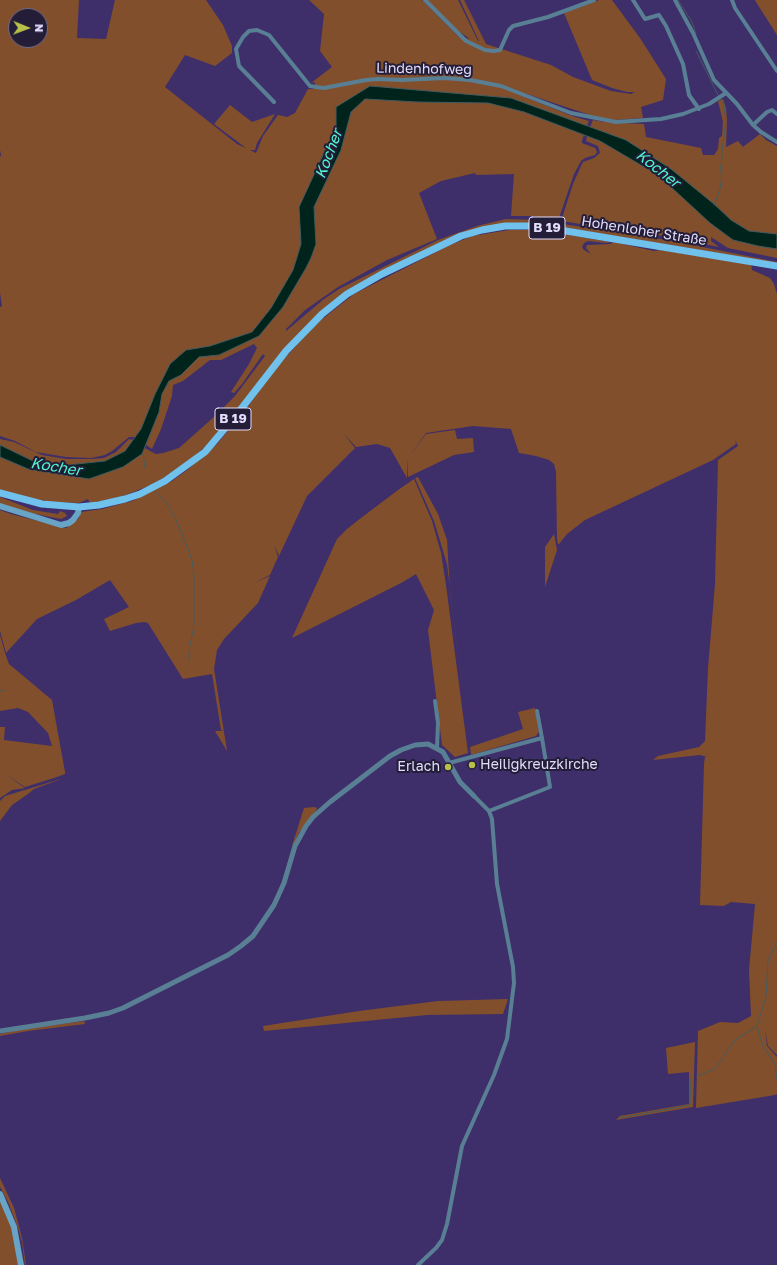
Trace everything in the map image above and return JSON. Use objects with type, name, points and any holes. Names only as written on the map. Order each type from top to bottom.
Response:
[{"type":"main road","name":"Hohenloher Straße","points":[[79,507],[110,503],[140,494],[165,482],[205,452],[286,351],[322,314],[334,304],[382,274],[461,236],[505,226],[529,226],[777,266]]},
{"type":"main road","name":"B 19","points":[[0,493],[36,503],[79,507]]},
{"type":"main road","points":[[0,506],[62,525],[73,520],[78,513],[79,507]]},
{"type":"main road","points":[[0,1194],[14,1227],[21,1265]]},
{"type":"street","points":[[425,0],[466,41],[485,50],[494,51],[500,50],[509,30],[513,26],[594,0]]},
{"type":"street","points":[[632,0],[645,18],[659,16],[666,26],[683,64],[689,95],[699,109]]},
{"type":"street","points":[[675,0],[693,33],[714,80],[737,104],[753,125],[777,142]]},
{"type":"street","points":[[732,0],[735,8],[777,72]]},
{"type":"street","name":"Lindenhofweg","points":[[274,102],[239,66],[236,49],[242,37],[249,31],[257,30],[269,35],[310,86],[324,88],[378,79],[402,80],[444,78],[470,80],[501,86],[571,113],[616,122],[661,119],[683,114],[699,109],[726,93]]},
{"type":"street","points":[[753,125],[766,112],[772,110],[777,114]]},
{"type":"street","points":[[435,701],[438,723],[437,748]]},
{"type":"street","points":[[489,811],[550,787],[537,711]]},
{"type":"street","points":[[449,763],[542,738]]},
{"type":"street","points":[[0,1031],[109,1013],[130,1005],[228,955],[253,936],[268,916],[284,883],[295,846],[306,826],[317,813],[390,756],[401,750],[422,744],[428,744],[437,748],[443,752],[460,782],[489,811],[492,819],[497,884],[513,967],[514,983],[502,1056],[462,1146],[447,1224],[442,1240],[436,1248],[418,1265]]},
{"type":"shaded area","points":[[0,0],[79,0],[77,38],[106,39],[115,0],[206,0],[223,25],[232,46],[232,53],[215,66],[185,55],[165,87],[237,144],[246,148],[214,124],[230,105],[252,122],[275,114],[257,143],[255,150],[250,150],[256,153],[263,136],[278,115],[287,117],[295,113],[308,89],[314,89],[315,82],[311,83],[332,67],[320,51],[324,14],[309,0],[422,0],[458,36],[470,39],[454,28],[427,0],[458,0],[479,41],[460,0],[464,0],[486,44],[551,65],[573,77],[611,91],[631,94],[635,92],[627,92],[612,88],[592,80],[564,13],[599,0],[612,0],[640,38],[666,79],[663,100],[641,107],[643,118],[615,120],[593,116],[527,94],[516,91],[515,93],[572,116],[589,121],[587,126],[511,98],[370,86],[337,107],[336,127],[299,207],[301,244],[293,270],[271,308],[252,332],[210,346],[186,350],[170,364],[155,394],[141,429],[135,437],[129,437],[105,455],[91,458],[66,457],[36,452],[15,441],[0,436],[0,307],[2,306],[0,293]]},
{"type":"shaded area","points":[[755,0],[777,0],[777,35],[756,2]]},
{"type":"shaded area","points":[[365,99],[417,102],[489,103],[524,112],[584,135],[582,143],[595,148],[597,152],[595,155],[581,161],[574,174],[559,218],[555,220],[531,216],[511,216],[514,174],[476,175],[475,173],[441,181],[419,193],[437,239],[387,260],[338,287],[305,310],[286,329],[286,331],[324,299],[339,289],[438,240],[477,226],[506,219],[537,220],[673,241],[777,263],[544,224],[469,231],[329,306],[206,446],[180,469],[151,485],[126,495],[90,503],[88,499],[79,503],[53,502],[22,497],[0,491],[0,457],[28,469],[89,479],[142,454],[145,448],[156,454],[179,448],[235,396],[265,356],[263,354],[234,393],[231,392],[249,364],[257,348],[254,344],[221,360],[210,360],[183,381],[173,385],[172,396],[161,429],[152,449],[146,445],[159,412],[162,394],[169,381],[181,375],[199,357],[219,355],[259,336],[283,307],[306,268],[316,244],[314,207],[341,150],[351,112]]},
{"type":"shaded area","points":[[723,99],[726,108],[727,120],[726,147],[738,141],[743,147],[760,134],[766,140],[777,146],[777,234],[749,231],[731,220],[714,204],[590,127],[593,120],[644,124],[646,137],[701,148],[703,155],[714,155],[718,149],[719,138],[722,136],[723,122],[718,101]]},
{"type":"shaded area","points":[[587,136],[600,141],[658,175],[710,223],[733,240],[777,249],[777,258],[728,248],[711,237],[711,241],[719,247],[652,234],[562,221],[573,184],[583,162],[594,158],[600,153],[598,146],[586,141]]},
{"type":"shaded area","points":[[509,230],[552,232],[610,242],[588,241],[584,243],[582,247],[591,254],[586,248],[587,245],[610,244],[614,242],[654,251],[660,250],[751,264],[752,270],[770,278],[774,284],[777,294],[777,1055],[768,1046],[765,1030],[767,1046],[777,1057],[777,1094],[775,1095],[696,1108],[698,1031],[720,1022],[738,1023],[751,1016],[749,970],[755,904],[731,902],[724,906],[700,905],[704,764],[705,757],[707,757],[700,755],[653,760],[658,756],[699,747],[705,741],[708,668],[715,584],[718,460],[738,446],[735,440],[736,444],[713,460],[585,520],[567,534],[558,544],[556,472],[554,464],[549,460],[519,453],[511,429],[473,426],[426,433],[408,458],[407,478],[390,448],[377,444],[356,447],[344,434],[355,448],[307,496],[279,556],[274,545],[278,557],[270,575],[254,583],[270,576],[258,603],[224,639],[217,650],[214,669],[227,751],[215,731],[223,731],[221,730],[212,674],[183,679],[148,623],[136,623],[110,631],[104,619],[129,607],[110,580],[76,600],[37,619],[6,653],[0,631],[0,510],[66,528],[78,519],[81,512],[102,509],[132,501],[172,481],[217,444],[247,408],[274,370],[316,324],[354,294],[448,246],[472,236]]},
{"type":"shaded area","points":[[455,430],[457,439],[473,438],[474,452],[454,455],[408,477],[408,458],[426,434]]},
{"type":"shaded area","points":[[0,439],[14,442],[42,455],[66,459],[104,458],[116,452],[129,439],[133,440],[125,451],[105,461],[67,465],[33,461],[0,445]]},
{"type":"shaded area","points":[[418,477],[438,514],[447,540],[450,587],[447,564],[434,521],[415,478]]},
{"type":"shaded area","points":[[414,479],[432,521],[441,553],[446,585],[468,753],[455,757],[442,745],[428,630],[434,610],[416,574],[292,638],[337,539],[361,518]]},
{"type":"shaded area","points":[[0,497],[33,510],[58,514],[60,511],[65,513],[67,516],[61,519],[24,512],[0,504]]},
{"type":"shaded area","points":[[554,534],[557,550],[545,587],[545,547]]},
{"type":"shaded area","points":[[450,587],[467,727],[450,590]]},
{"type":"shaded area","points":[[0,635],[9,664],[52,700],[65,774],[25,787],[5,774],[25,788],[12,790],[0,798],[0,727],[5,727],[4,740],[52,746],[48,733],[28,712],[18,708],[0,711]]},
{"type":"shaded area","points":[[535,708],[539,732],[536,736],[471,755],[470,747],[523,729],[518,712]]},
{"type":"shaded area","points":[[64,778],[34,789],[12,805],[0,821],[0,801],[5,796]]},
{"type":"shaded area","points":[[304,808],[317,808],[316,811],[298,834],[294,845],[292,846]]},
{"type":"shaded area","points":[[508,999],[503,1014],[427,1015],[264,1031],[263,1026],[359,1011],[438,1001]]},
{"type":"shaded area","points":[[84,1021],[85,1024],[0,1036],[0,1034],[24,1029]]},
{"type":"shaded area","points":[[695,1042],[693,1107],[616,1120],[620,1116],[689,1104],[689,1072],[668,1074],[666,1048]]},
{"type":"shaded area","points":[[0,1178],[14,1208],[22,1238],[26,1265],[18,1228],[8,1202],[0,1187]]},
{"type":"shaded area","points":[[0,1198],[7,1212],[13,1233],[19,1265],[0,1265]]},
{"type":"water","name":"Kocher","points":[[370,86],[511,98],[626,140],[671,169],[731,220],[749,231],[777,234],[777,249],[733,240],[710,223],[658,175],[600,141],[524,112],[488,103],[417,102],[365,99],[351,112],[341,150],[314,207],[316,244],[306,268],[283,307],[259,336],[219,355],[199,357],[181,375],[169,381],[162,394],[159,412],[142,454],[123,467],[89,479],[28,469],[0,457],[0,445],[33,461],[67,465],[105,461],[125,451],[141,429],[155,394],[170,364],[186,350],[210,346],[252,332],[271,308],[293,270],[301,244],[299,207],[336,127],[336,107]]},
{"type":"waterway","points":[[678,0],[692,22],[696,34]]},
{"type":"waterway","points":[[696,51],[718,95]]},
{"type":"waterway","points":[[714,205],[720,189],[722,175],[720,171],[726,122],[724,104],[719,98]]},
{"type":"waterway","points":[[143,453],[145,468]]},
{"type":"waterway","points":[[155,491],[166,503],[175,517],[192,561],[194,574],[194,625],[189,651],[189,660]]},
{"type":"waterway","points":[[0,691],[4,690]]},
{"type":"waterway","points":[[777,943],[768,960],[766,997],[757,1026],[763,1046],[775,1064],[777,1080]]},
{"type":"waterway","points":[[697,1076],[715,1069],[735,1040],[756,1027]]},
{"type":"waterway","points":[[620,1118],[690,1105],[691,1078]]},
{"type":"place","name":"Heiligkreuzkirche","points":[[472,765]]},
{"type":"place","name":"Erlach","points":[[448,767]]}]
